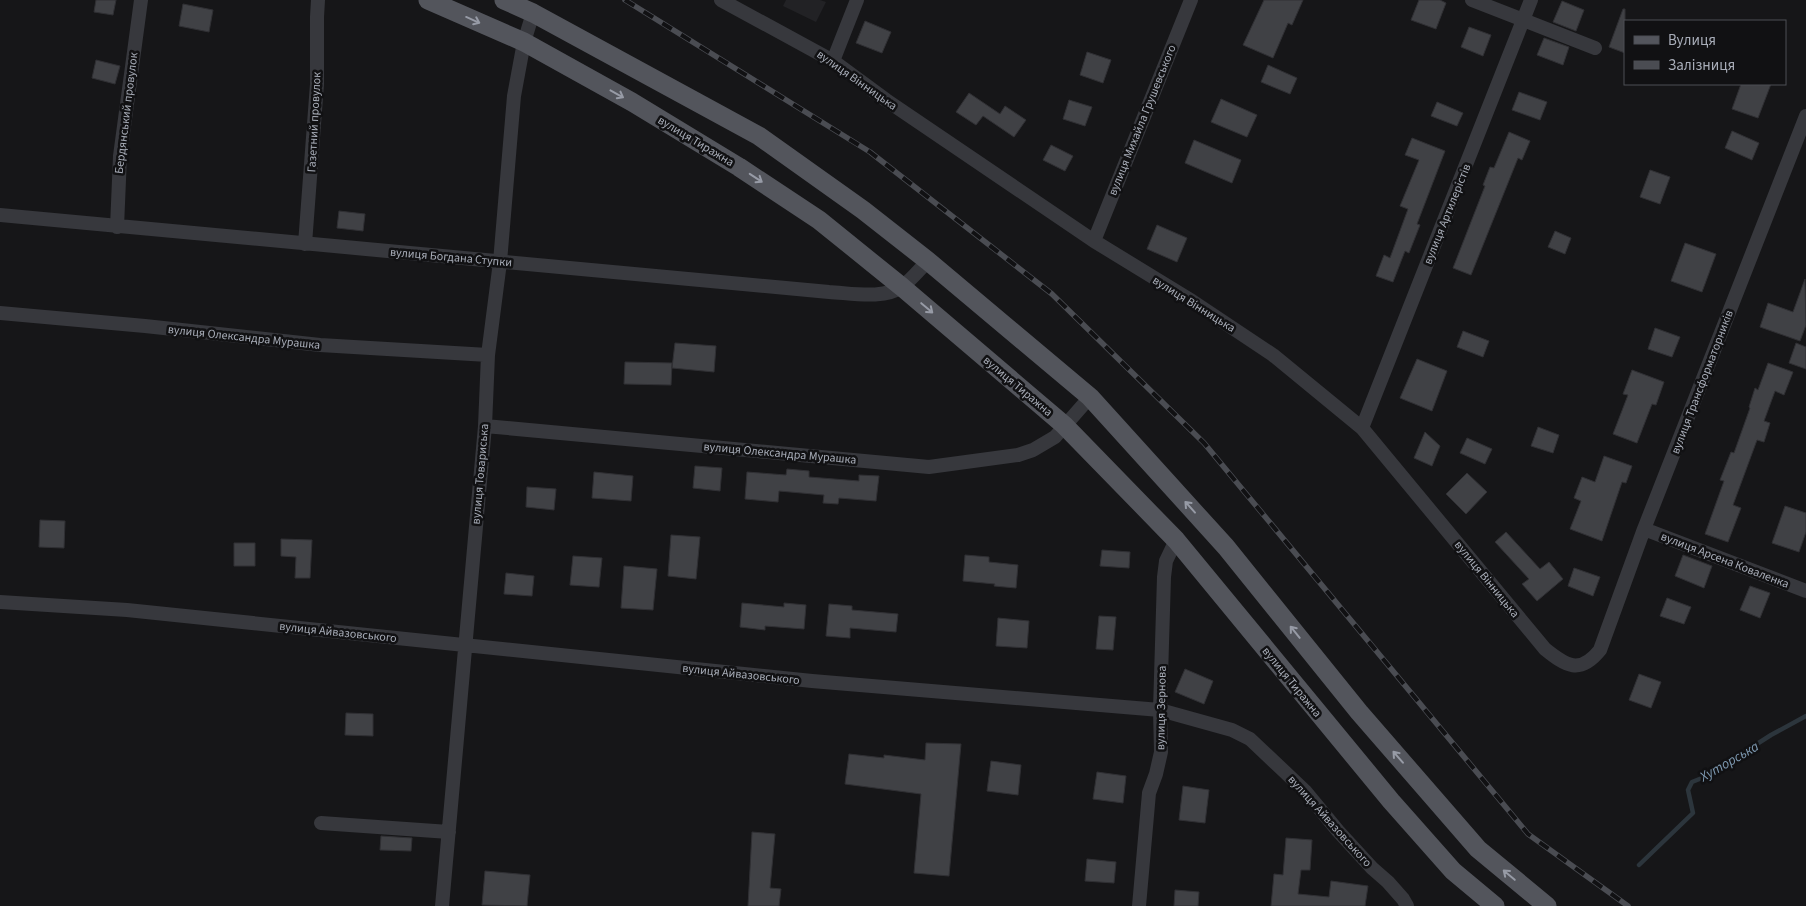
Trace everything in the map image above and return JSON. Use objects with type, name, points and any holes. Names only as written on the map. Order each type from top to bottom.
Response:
[{"type":"main road","name":"вулиця Тиражна","points":[[428,0],[524,42],[632,102],[739,167],[819,220],[902,287],[1064,425],[1176,540],[1391,801],[1453,871],[1496,906]]},
{"type":"main road","points":[[504,0],[533,13],[758,136],[863,210],[928,261],[1090,397],[1226,547],[1360,712],[1478,849],[1547,906]]},
{"type":"street","name":"Бердянський провулок","points":[[117,227],[120,156],[141,0]]},
{"type":"street","name":"Газетний провулок","points":[[305,244],[318,84],[318,0]]},
{"type":"street","name":"вулиця Вінницька","points":[[721,0],[833,61],[886,100],[1094,241],[1192,301],[1272,355],[1362,428],[1544,650],[1561,662],[1572,666],[1581,665],[1592,660],[1600,650]]},
{"type":"street","points":[[833,61],[857,0]]},
{"type":"street","name":"вулиця Михайла Грушевського","points":[[1094,241],[1191,0]]},
{"type":"street","points":[[1472,0],[1594,48]]},
{"type":"street","name":"вулиця Артилерістів","points":[[1362,428],[1530,0]]},
{"type":"street","name":"вулиця Товариська","points":[[442,906],[485,426],[488,355],[500,262],[514,96],[524,42],[533,13]]},
{"type":"street","name":"вулиця Трансформаторників","points":[[1600,650],[1644,529],[1806,116]]},
{"type":"street","name":"вулиця Богдана Ступки","points":[[0,215],[830,292],[873,294],[888,292],[902,287]]},
{"type":"street","points":[[902,287],[928,261]]},
{"type":"street","name":"вулиця Олександра Мурашка","points":[[0,313],[320,345],[488,355]]},
{"type":"street","name":"вулиця Олександра Мурашка","points":[[485,426],[929,467],[1018,455],[1043,445],[1055,437],[1090,397]]},
{"type":"street","name":"вулиця Арсена Коваленка","points":[[1644,529],[1806,591]]},
{"type":"street","name":"вулиця Зернова","points":[[1139,906],[1148,793],[1156,774],[1161,752],[1160,710],[1164,577],[1166,560],[1176,540]]},
{"type":"street","name":"вулиця Айвазовського","points":[[0,602],[127,610],[812,681],[1160,710],[1232,730],[1250,739],[1305,791],[1338,831],[1403,899],[1406,906]]},
{"type":"street","points":[[320,823],[449,832]]},
{"type":"shaded area","points":[[786,0],[820,0],[826,2],[816,22],[783,6]]},
{"type":"building","points":[[96,0],[116,0],[113,15],[94,12]]},
{"type":"building","points":[[1264,0],[1303,0],[1292,25],[1288,23],[1273,58],[1243,45]]},
{"type":"building","points":[[1419,0],[1440,0],[1446,3],[1436,29],[1411,20]]},
{"type":"building","points":[[1562,1],[1584,10],[1576,31],[1553,22]]},
{"type":"building","points":[[183,4],[213,10],[209,32],[179,26]]},
{"type":"building","points":[[1623,9],[1625,9],[1624,53],[1609,47]]},
{"type":"building","points":[[865,21],[891,32],[882,53],[856,43]]},
{"type":"building","points":[[1469,27],[1491,35],[1483,56],[1461,47]]},
{"type":"building","points":[[1544,38],[1569,47],[1563,65],[1537,55]]},
{"type":"building","points":[[1087,52],[1111,60],[1103,83],[1080,75]]},
{"type":"building","points":[[96,60],[120,66],[115,84],[92,78]]},
{"type":"building","points":[[1268,65],[1297,78],[1290,94],[1261,82]]},
{"type":"building","points":[[1741,85],[1771,85],[1758,118],[1732,109]]},
{"type":"building","points":[[1519,92],[1547,102],[1540,120],[1512,110]]},
{"type":"building","points":[[969,93],[1000,114],[1005,106],[1026,120],[1014,137],[983,116],[976,125],[956,112]]},
{"type":"building","points":[[1221,99],[1257,115],[1247,137],[1211,122]]},
{"type":"building","points":[[1069,100],[1092,107],[1085,126],[1063,119]]},
{"type":"building","points":[[1437,102],[1463,113],[1457,126],[1431,116]]},
{"type":"building","points":[[1732,131],[1759,143],[1752,160],[1725,148]]},
{"type":"building","points":[[1509,132],[1530,141],[1522,160],[1518,158],[1471,275],[1453,268],[1485,186],[1483,185],[1490,167],[1494,168]]},
{"type":"building","points":[[1412,138],[1445,151],[1417,224],[1420,225],[1409,253],[1405,251],[1393,282],[1376,276],[1384,255],[1390,258],[1408,209],[1400,206],[1419,160],[1405,155]]},
{"type":"building","points":[[1194,140],[1241,160],[1232,183],[1185,163]]},
{"type":"building","points":[[1051,145],[1073,156],[1065,171],[1043,160]]},
{"type":"building","points":[[1650,170],[1670,177],[1660,204],[1640,197]]},
{"type":"building","points":[[339,211],[365,214],[363,231],[337,228]]},
{"type":"building","points":[[1157,225],[1187,238],[1177,262],[1147,249]]},
{"type":"building","points":[[1555,231],[1571,238],[1565,254],[1548,247]]},
{"type":"building","points":[[1685,243],[1716,254],[1702,292],[1671,281]]},
{"type":"building","points":[[1805,279],[1806,325],[1800,341],[1760,327],[1768,303],[1793,312]]},
{"type":"building","points":[[1655,328],[1680,337],[1672,357],[1648,349]]},
{"type":"building","points":[[1463,331],[1489,341],[1483,357],[1457,347]]},
{"type":"building","points":[[675,343],[716,346],[714,372],[672,368]]},
{"type":"building","points":[[1796,343],[1806,347],[1806,369],[1789,363]]},
{"type":"building","points":[[1417,359],[1447,371],[1432,411],[1400,398]]},
{"type":"building","points":[[625,362],[672,363],[671,385],[624,384]]},
{"type":"building","points":[[1768,363],[1793,372],[1784,395],[1775,391],[1764,421],[1770,423],[1764,442],[1757,440],[1733,505],[1741,508],[1728,542],[1705,534],[1724,481],[1720,480],[1731,452],[1734,453],[1755,388],[1758,390]]},
{"type":"building","points":[[1632,370],[1664,382],[1656,405],[1652,404],[1637,443],[1613,434],[1628,395],[1623,394]]},
{"type":"building","points":[[1538,427],[1559,435],[1553,453],[1531,446]]},
{"type":"building","points":[[1425,432],[1440,446],[1432,466],[1414,458]]},
{"type":"building","points":[[1467,438],[1492,449],[1485,464],[1460,453]]},
{"type":"building","points":[[1604,456],[1632,466],[1626,483],[1622,482],[1602,541],[1570,529],[1581,501],[1574,498],[1582,477],[1595,482]]},
{"type":"building","points":[[695,466],[722,468],[720,491],[693,488]]},
{"type":"building","points":[[787,469],[809,471],[809,477],[859,481],[859,475],[879,476],[876,501],[839,498],[838,504],[823,503],[824,495],[779,491],[778,502],[745,499],[747,472],[786,475]]},
{"type":"building","points":[[594,472],[633,476],[631,501],[592,498]]},
{"type":"building","points":[[1467,473],[1487,492],[1466,514],[1446,494]]},
{"type":"building","points":[[527,487],[556,489],[554,510],[526,507]]},
{"type":"building","points":[[1785,506],[1806,513],[1806,532],[1799,552],[1772,543]]},
{"type":"building","points":[[40,520],[65,521],[64,548],[39,547]]},
{"type":"building","points":[[1506,532],[1540,569],[1549,562],[1563,579],[1537,601],[1522,584],[1529,579],[1495,542]]},
{"type":"building","points":[[671,535],[700,537],[696,579],[668,576]]},
{"type":"building","points":[[281,539],[312,540],[310,578],[295,578],[296,557],[281,556]]},
{"type":"building","points":[[234,543],[255,543],[255,566],[234,566]]},
{"type":"building","points":[[1102,550],[1130,552],[1129,568],[1100,566]]},
{"type":"building","points":[[965,555],[989,557],[989,562],[1018,565],[1016,588],[963,581]]},
{"type":"building","points":[[1683,555],[1712,566],[1704,588],[1675,576]]},
{"type":"building","points":[[573,556],[602,558],[599,587],[570,585]]},
{"type":"building","points":[[624,566],[657,569],[653,610],[621,608]]},
{"type":"building","points":[[1574,568],[1600,577],[1593,596],[1568,586]]},
{"type":"building","points":[[506,573],[534,576],[532,596],[504,594]]},
{"type":"building","points":[[1750,586],[1770,593],[1760,618],[1740,610]]},
{"type":"building","points":[[1667,598],[1691,607],[1684,624],[1660,616]]},
{"type":"building","points":[[742,603],[784,607],[784,603],[806,605],[804,629],[765,626],[765,630],[740,627]]},
{"type":"building","points":[[829,604],[852,606],[852,610],[898,614],[896,632],[850,628],[850,638],[826,636]]},
{"type":"building","points":[[1099,616],[1116,617],[1113,650],[1096,649]]},
{"type":"building","points":[[998,618],[1029,621],[1027,648],[996,646]]},
{"type":"building","points":[[1185,669],[1213,681],[1204,704],[1175,692]]},
{"type":"building","points":[[1639,674],[1661,682],[1651,708],[1629,700]]},
{"type":"building","points":[[346,713],[373,714],[373,736],[345,735]]},
{"type":"building","points":[[926,743],[961,744],[949,876],[914,873],[921,794],[845,784],[849,754],[884,758],[884,755],[925,760]]},
{"type":"building","points":[[991,761],[1021,765],[1018,795],[987,791]]},
{"type":"building","points":[[1097,772],[1126,776],[1123,803],[1093,799]]},
{"type":"building","points":[[1183,786],[1209,790],[1205,823],[1179,820]]},
{"type":"building","points":[[752,832],[775,834],[770,888],[781,889],[779,906],[748,906]]},
{"type":"building","points":[[381,836],[412,838],[411,851],[380,850]]},
{"type":"building","points":[[1286,838],[1312,840],[1310,870],[1301,870],[1298,894],[1329,897],[1331,881],[1368,886],[1365,906],[1271,906],[1274,874],[1283,875]]},
{"type":"building","points":[[1087,859],[1116,862],[1114,883],[1085,881]]},
{"type":"building","points":[[485,871],[530,875],[527,906],[482,905]]},
{"type":"building","points":[[1175,890],[1199,892],[1198,906],[1174,906]]},
{"type":"waterway","name":"Хуторська","points":[[1639,865],[1693,813],[1688,790],[1692,782],[1707,776],[1771,735],[1806,716]]},
{"type":"railway","points":[[625,0],[870,152],[1052,294],[1204,443],[1528,834],[1628,906]]}]
